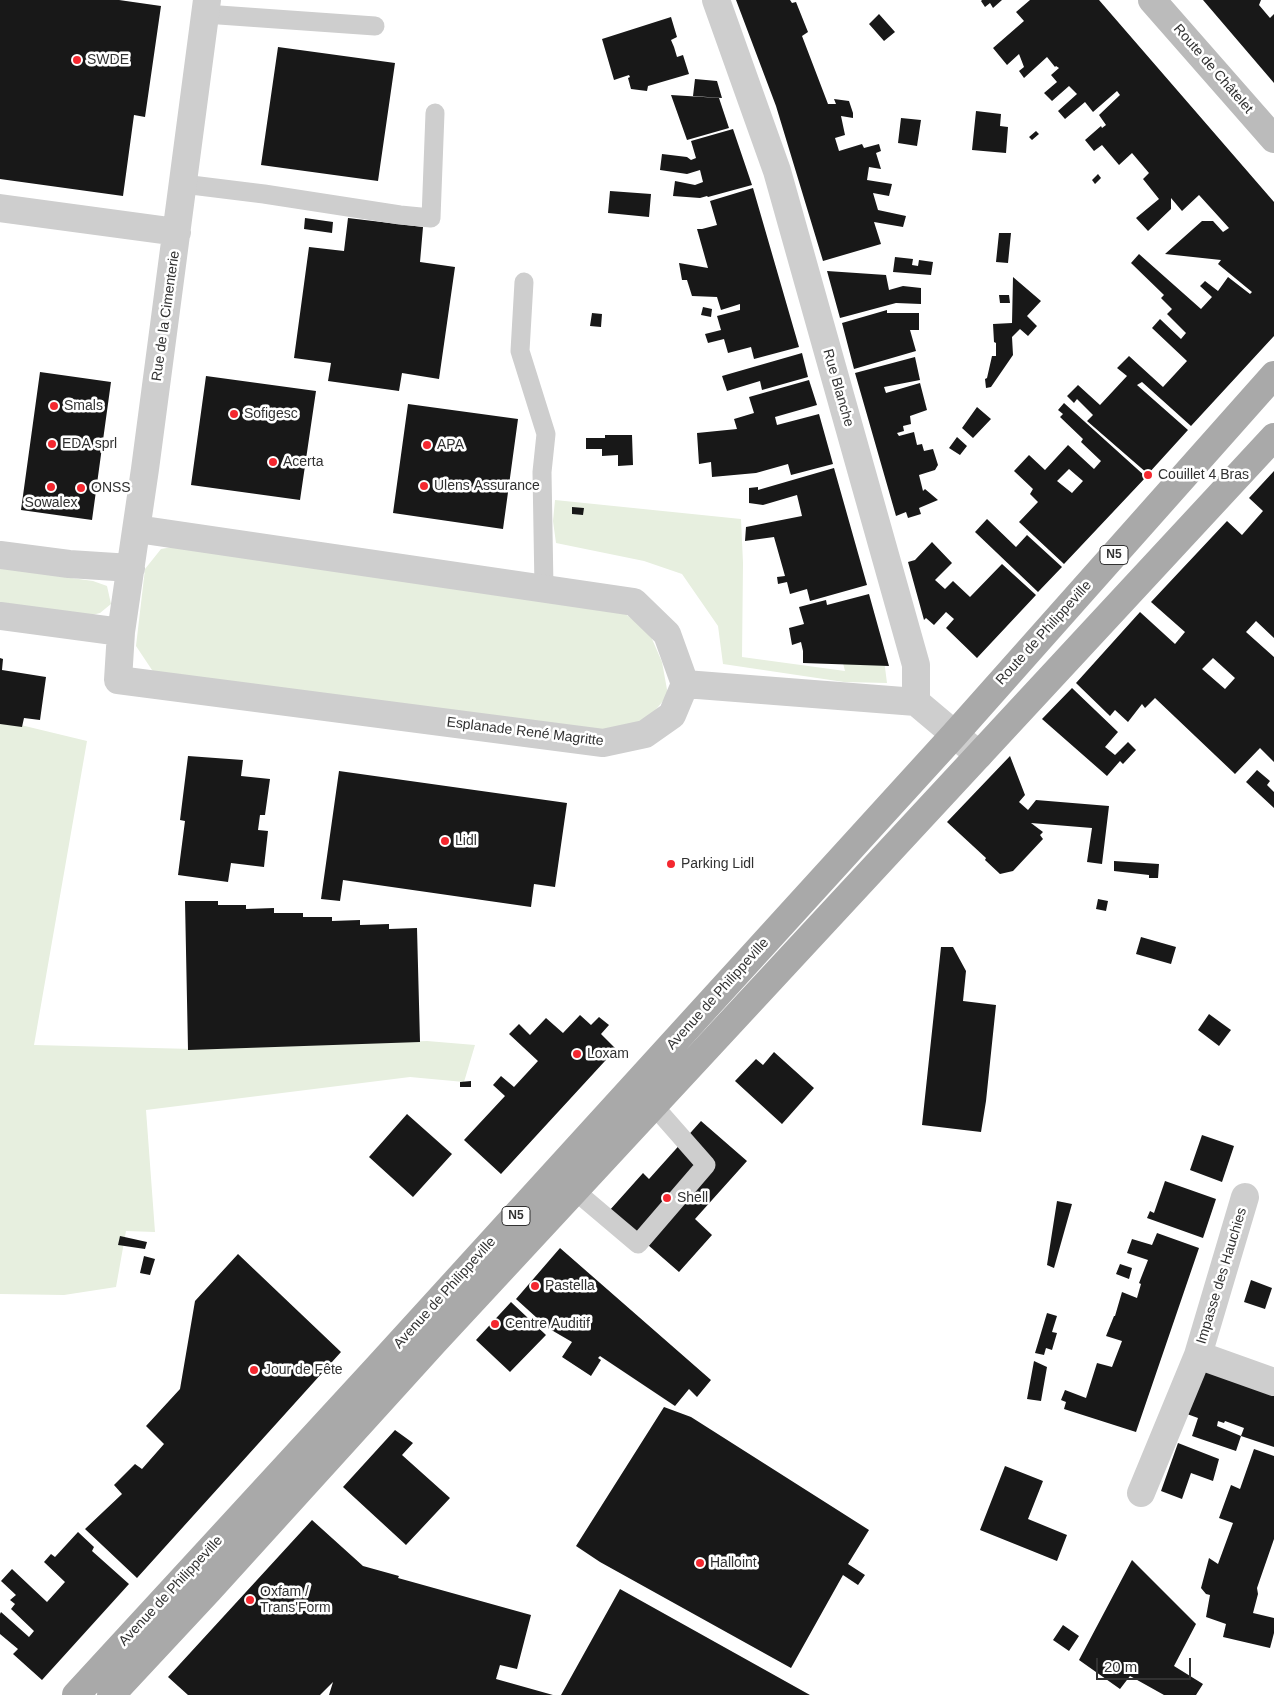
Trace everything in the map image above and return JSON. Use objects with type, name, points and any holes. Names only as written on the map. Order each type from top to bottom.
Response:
[{"type":"main road","name":"Route de Châtelet","points":[[1152,0],[1274,139]]},
{"type":"main road","name":"Route de Philippeville","points":[[954,735],[1274,375]]},
{"type":"main road","name":"N5","points":[[979,756],[1274,437]]},
{"type":"main road","name":"Avenue de Philippeville","points":[[76,1695],[954,735]]},
{"type":"main road","name":"Avenue de Philippeville","points":[[111,1695],[979,756]]},
{"type":"street","name":"Rue Blanche","points":[[716,0],[777,171],[916,665],[916,702]]},
{"type":"street","name":"Rue de la Cimenterie","points":[[121,632],[137,529],[206,7]]},
{"type":"street","points":[[0,208],[177,232]]},
{"type":"street","points":[[137,529],[634,602],[667,634],[685,684],[916,702],[979,756]]},
{"type":"street","points":[[0,555],[69,564],[131,568]]},
{"type":"street","points":[[0,616],[121,632]]},
{"type":"street","name":"Esplanade René Magritte","points":[[121,632],[118,680],[603,743],[645,734],[672,715],[685,684]]},
{"type":"street","name":"Impasse des Hauchies","points":[[1142,1493],[1198,1355],[1245,1197]]},
{"type":"street","name":"Impasse des Hauchies","points":[[1198,1355],[1274,1382]]},
{"type":"lane","points":[[206,7],[375,26]]},
{"type":"lane","points":[[183,184],[431,218],[435,113]]},
{"type":"lane","points":[[524,282],[520,352],[546,434],[542,472],[544,588]]},
{"type":"lane","points":[[555,1173],[638,1244],[706,1165],[655,1105],[634,1086]]},
{"type":"green space","points":[[555,500],[741,519],[743,563],[742,657],[845,671],[841,655],[882,644],[887,683],[844,682],[723,664],[718,626],[682,574],[644,561],[556,543],[553,521]]},
{"type":"green space","points":[[184,545],[619,609],[649,632],[662,662],[668,695],[643,725],[610,734],[156,676],[136,646],[145,569],[161,549]]},
{"type":"green space","points":[[0,568],[93,581],[107,586],[111,604],[100,613],[88,616],[0,604]]},
{"type":"green space","points":[[0,720],[87,741],[34,1045],[193,1049],[427,1041],[475,1045],[464,1082],[410,1077],[146,1110],[155,1232],[126,1231],[116,1287],[64,1295],[0,1294]]},
{"type":"building","name":"SWDE","points":[[0,0],[119,0],[161,6],[145,117],[134,115],[123,196],[0,179]]},
{"type":"building","points":[[736,0],[790,0],[792,3],[796,2],[808,32],[802,36],[828,104],[836,104],[834,99],[849,101],[853,113],[853,118],[841,116],[845,135],[835,138],[839,151],[862,144],[864,148],[879,144],[881,151],[876,153],[881,169],[869,167],[867,180],[892,184],[889,196],[873,193],[878,210],[906,216],[903,227],[874,222],[881,244],[823,261],[776,106]]},
{"type":"building","points":[[982,0],[1002,0],[993,8],[990,3],[985,7]]},
{"type":"building","points":[[1030,0],[1099,0],[1274,202],[1274,336],[1191,426],[1142,382],[1137,385],[1188,430],[1148,474],[1087,421],[1093,415],[1077,399],[1074,403],[1067,396],[1078,385],[1100,405],[1127,376],[1117,368],[1129,356],[1163,387],[1187,361],[1152,328],[1160,319],[1181,339],[1186,333],[1167,314],[1172,309],[1161,298],[1164,295],[1131,263],[1139,254],[1201,309],[1212,297],[1200,286],[1205,281],[1218,291],[1228,277],[1250,294],[1252,292],[1218,264],[1221,260],[1165,254],[1202,221],[1213,221],[1223,232],[1229,228],[1199,195],[1182,211],[1171,198],[1171,209],[1148,231],[1136,218],[1159,199],[1143,179],[1149,173],[1132,153],[1119,165],[1102,145],[1094,151],[1085,140],[1101,126],[1102,128],[1106,125],[1099,115],[1120,95],[1117,91],[1093,112],[1085,102],[1065,119],[1058,111],[1077,94],[1069,86],[1052,101],[1044,93],[1057,82],[1051,75],[1059,68],[1055,67],[1047,57],[1024,78],[1019,71],[1024,67],[1019,54],[1007,65],[993,48],[1024,21],[1016,12]]},
{"type":"building","points":[[1203,0],[1261,0],[1259,5],[1270,18],[1274,14],[1274,83]]},
{"type":"building","points":[[879,14],[895,32],[884,41],[869,24]]},
{"type":"building","points":[[671,17],[677,37],[671,40],[677,57],[683,55],[689,74],[648,86],[647,91],[631,89],[629,75],[614,80],[602,39]]},
{"type":"building","points":[[278,47],[395,63],[378,181],[261,165]]},
{"type":"building","points":[[695,79],[717,81],[722,98],[693,96]]},
{"type":"building","points":[[671,95],[719,98],[729,128],[687,140]]},
{"type":"building","points":[[976,111],[1001,114],[1000,126],[1008,127],[1006,153],[972,150]]},
{"type":"building","points":[[901,118],[921,120],[917,146],[898,143]]},
{"type":"building","points":[[733,129],[752,185],[708,197],[673,196],[675,181],[695,185],[703,182],[700,170],[687,174],[660,170],[662,154],[687,157],[691,160],[696,158],[691,141]]},
{"type":"building","points":[[1036,131],[1039,134],[1032,140],[1029,137]]},
{"type":"building","points":[[1098,174],[1101,178],[1095,184],[1092,180]]},
{"type":"building","points":[[753,188],[799,347],[754,359],[751,347],[728,353],[724,339],[708,343],[705,334],[721,330],[717,316],[740,310],[740,304],[721,310],[717,297],[692,296],[687,280],[682,280],[679,263],[708,268],[697,229],[717,225],[710,201]]},
{"type":"building","points":[[610,191],[651,194],[649,217],[608,213]]},
{"type":"building","points":[[305,218],[333,222],[332,233],[304,229]]},
{"type":"building","points":[[348,218],[423,227],[420,262],[455,267],[439,379],[402,373],[399,391],[328,381],[331,363],[294,358],[309,247],[344,251]]},
{"type":"building","points":[[999,233],[1011,233],[1008,263],[996,262]]},
{"type":"building","points":[[895,257],[913,259],[912,265],[918,266],[919,260],[933,262],[931,275],[893,272]]},
{"type":"building","points":[[827,271],[886,275],[889,290],[903,286],[921,288],[921,304],[896,303],[840,318]]},
{"type":"building","points":[[1013,277],[1041,301],[1027,316],[1037,326],[1028,336],[1020,329],[1012,337],[1013,355],[991,387],[986,388],[985,379],[987,378],[992,356],[996,356],[993,324],[1012,323]]},
{"type":"building","points":[[999,295],[1009,295],[1010,303],[1000,303]]},
{"type":"building","points":[[703,307],[712,309],[711,317],[701,315]]},
{"type":"building","points":[[887,310],[887,313],[919,313],[919,330],[910,330],[916,351],[854,369],[842,323]]},
{"type":"building","points":[[592,313],[602,314],[601,327],[590,326]]},
{"type":"building","points":[[802,353],[808,377],[762,390],[760,381],[727,391],[722,376]]},
{"type":"building","points":[[915,357],[920,380],[884,387],[886,393],[920,383],[927,410],[910,416],[911,424],[903,426],[904,431],[897,433],[899,436],[914,432],[917,445],[922,444],[924,451],[933,449],[938,465],[935,470],[919,475],[923,491],[925,489],[938,500],[919,508],[921,514],[908,518],[906,512],[896,516],[855,373]]},
{"type":"building","points":[[40,372],[111,382],[92,520],[21,510]]},
{"type":"building","points":[[206,376],[316,391],[300,500],[191,485]]},
{"type":"building","points":[[809,380],[817,405],[775,417],[777,425],[819,414],[833,464],[791,475],[788,464],[756,473],[712,477],[711,462],[699,464],[697,433],[737,429],[734,419],[754,413],[749,397]]},
{"type":"building","points":[[1064,403],[1146,477],[1064,564],[1019,522],[1038,502],[1030,494],[1033,489],[1014,471],[1029,455],[1045,470],[1068,445],[1094,469],[1101,461],[1081,442],[1083,439],[1060,417],[1063,414],[1058,410]],"holes":[[[1069,469],[1083,481],[1072,493],[1057,481]]]},
{"type":"building","points":[[408,404],[518,419],[503,529],[393,513]]},
{"type":"building","points":[[977,407],[991,419],[973,438],[962,428]]},
{"type":"building","points":[[605,435],[632,435],[633,465],[618,466],[618,455],[602,456],[602,449],[586,449],[586,438],[605,438]]},
{"type":"building","points":[[957,437],[967,446],[960,455],[949,448]]},
{"type":"building","points":[[834,468],[867,585],[810,601],[807,589],[790,594],[787,582],[778,584],[777,577],[785,576],[774,537],[745,541],[746,527],[802,516],[797,495],[763,505],[749,503],[749,488],[758,487],[758,490]]},
{"type":"building","points":[[1274,471],[1274,638],[1256,621],[1246,632],[1274,657],[1274,762],[1260,748],[1235,774],[1155,698],[1145,708],[1142,704],[1128,722],[1115,710],[1110,716],[1076,683],[1140,612],[1175,644],[1185,632],[1151,602],[1227,521],[1242,535],[1263,511],[1249,498]],"holes":[[[1213,658],[1235,678],[1225,689],[1202,669]]]},
{"type":"building","points":[[572,507],[584,508],[583,515],[572,514]]},
{"type":"building","points":[[987,519],[1016,547],[1027,535],[1062,567],[1038,592],[975,532]]},
{"type":"building","points":[[932,542],[952,563],[935,580],[945,589],[953,581],[970,597],[1002,564],[1036,595],[977,658],[946,628],[954,619],[946,612],[934,625],[926,618],[924,620],[908,562],[915,560]]},
{"type":"building","points":[[869,594],[889,666],[803,663],[801,642],[792,645],[789,628],[804,624],[799,607],[826,600],[827,605]]},
{"type":"building","points":[[0,658],[3,659],[2,670],[46,677],[40,720],[24,718],[22,727],[0,724]]},
{"type":"building","points":[[1072,688],[1118,732],[1105,747],[1115,755],[1128,742],[1136,750],[1123,764],[1120,761],[1107,776],[1042,719]]},
{"type":"building","points":[[188,756],[243,760],[241,776],[270,779],[265,815],[260,815],[258,830],[268,831],[264,867],[231,863],[228,882],[178,875],[185,821],[180,820]]},
{"type":"building","points":[[1010,756],[1025,795],[1019,802],[1028,810],[1036,800],[1109,806],[1102,864],[1087,862],[1092,828],[1031,823],[1043,832],[1040,835],[1043,839],[1013,871],[1000,874],[985,860],[986,858],[947,822]]},
{"type":"building","points":[[1257,770],[1270,781],[1267,785],[1274,792],[1274,808],[1246,782]]},
{"type":"building","name":"Lidl","points":[[339,771],[567,803],[555,887],[534,884],[531,907],[343,880],[340,901],[321,899]]},
{"type":"building","points":[[1114,861],[1159,864],[1158,878],[1149,878],[1149,875],[1114,871]]},
{"type":"building","points":[[1098,899],[1108,901],[1106,911],[1096,909]]},
{"type":"building","points":[[185,901],[218,901],[218,905],[246,905],[246,909],[274,908],[274,913],[303,913],[303,917],[332,917],[332,921],[360,920],[360,925],[389,924],[389,929],[417,928],[420,1042],[188,1050]]},
{"type":"building","points":[[1141,937],[1176,947],[1171,964],[1136,954]]},
{"type":"building","points":[[941,947],[953,947],[966,971],[963,1001],[996,1005],[981,1132],[922,1125]]},
{"type":"building","points":[[1209,1014],[1231,1030],[1219,1046],[1198,1030]]},
{"type":"building","points":[[580,1015],[591,1025],[599,1017],[609,1025],[601,1034],[616,1049],[501,1174],[464,1140],[505,1096],[493,1085],[501,1076],[514,1087],[538,1061],[509,1034],[519,1024],[530,1035],[546,1018],[563,1033]]},
{"type":"building","points":[[774,1052],[814,1088],[782,1124],[735,1081],[756,1059],[763,1065]]},
{"type":"building","points":[[471,1081],[471,1087],[460,1087],[460,1082]]},
{"type":"building","points":[[407,1114],[452,1154],[413,1197],[369,1157]]},
{"type":"building","name":"Shell","points":[[701,1121],[747,1161],[695,1219],[712,1235],[679,1272],[609,1211],[643,1173],[649,1179]]},
{"type":"building","points":[[1202,1135],[1234,1146],[1222,1182],[1190,1170]]},
{"type":"building","points":[[1165,1181],[1216,1199],[1203,1238],[1147,1218],[1150,1211],[1154,1213]]},
{"type":"building","points":[[1057,1201],[1072,1204],[1054,1268],[1047,1265]]},
{"type":"building","points":[[1157,1233],[1199,1248],[1136,1432],[1064,1409],[1066,1402],[1061,1400],[1065,1390],[1086,1398],[1097,1363],[1112,1367],[1122,1341],[1106,1336],[1115,1316],[1122,1292],[1137,1298],[1141,1284],[1139,1283],[1148,1260],[1127,1253],[1132,1239],[1152,1245]]},
{"type":"building","points":[[120,1236],[147,1242],[145,1249],[118,1245]]},
{"type":"building","points":[[560,1248],[711,1380],[697,1397],[689,1389],[675,1406],[600,1356],[598,1358],[601,1360],[591,1376],[562,1357],[572,1342],[548,1328],[516,1299]]},
{"type":"building","name":"Jour de Fête","points":[[238,1254],[341,1352],[137,1578],[85,1529],[122,1494],[114,1485],[135,1464],[142,1469],[164,1444],[146,1426],[180,1389],[195,1301]]},
{"type":"building","points":[[144,1256],[155,1259],[150,1275],[140,1273]]},
{"type":"building","points":[[1120,1264],[1132,1268],[1129,1279],[1116,1274]]},
{"type":"building","points":[[1251,1280],[1272,1288],[1265,1309],[1244,1302]]},
{"type":"building","points":[[511,1302],[546,1335],[510,1372],[476,1340]]},
{"type":"building","points":[[1047,1313],[1057,1316],[1052,1332],[1057,1333],[1052,1350],[1046,1348],[1044,1355],[1035,1353]]},
{"type":"building","points":[[1034,1361],[1047,1367],[1041,1401],[1027,1399]]},
{"type":"building","points":[[1209,1370],[1274,1391],[1274,1447],[1241,1436],[1236,1451],[1192,1436],[1198,1418],[1187,1414],[1202,1372]],"holes":[[[1218,1421],[1224,1423],[1225,1421],[1244,1428],[1241,1436],[1217,1426]]]},
{"type":"building","name":"Halloint","points":[[664,1407],[691,1417],[869,1530],[848,1564],[865,1575],[858,1585],[843,1575],[791,1668],[600,1562],[576,1546]]},
{"type":"building","points":[[395,1430],[413,1443],[402,1455],[450,1498],[406,1545],[343,1487]]},
{"type":"building","points":[[1178,1443],[1219,1459],[1213,1481],[1191,1473],[1182,1499],[1161,1491]]},
{"type":"building","points":[[1254,1449],[1274,1456],[1274,1539],[1257,1588],[1258,1594],[1253,1613],[1274,1618],[1274,1633],[1270,1648],[1223,1637],[1226,1624],[1206,1617],[1210,1595],[1206,1594],[1201,1588],[1209,1558],[1218,1564],[1233,1523],[1219,1518],[1231,1485],[1240,1489]]},
{"type":"building","points":[[1005,1466],[1043,1481],[1028,1519],[1067,1535],[1057,1561],[980,1530]]},
{"type":"building","points":[[312,1520],[363,1566],[399,1576],[398,1578],[531,1615],[517,1669],[500,1665],[496,1679],[553,1695],[329,1695],[333,1682],[320,1695],[188,1695],[168,1677]]},
{"type":"building","points":[[78,1532],[94,1547],[92,1551],[129,1584],[42,1680],[13,1654],[18,1649],[0,1634],[1,1612],[29,1637],[34,1631],[11,1609],[15,1604],[10,1600],[16,1595],[1,1581],[12,1569],[47,1602],[65,1582],[44,1562],[51,1554],[55,1557]]},
{"type":"building","points":[[1132,1560],[1196,1624],[1174,1666],[1203,1684],[1196,1695],[1164,1695],[1130,1676],[1120,1689],[1079,1660]]},
{"type":"building","points":[[620,1589],[810,1695],[561,1695]]},
{"type":"building","points":[[1063,1625],[1079,1636],[1069,1651],[1053,1640]]},
{"type":"place","name":"SWDE","points":[[77,60]]},
{"type":"place","name":"Smals","points":[[54,406]]},
{"type":"place","name":"Sofigesc","points":[[234,414]]},
{"type":"place","name":"EDA sprl","points":[[52,444]]},
{"type":"place","name":"APA","points":[[427,445]]},
{"type":"place","name":"Acerta","points":[[273,462]]},
{"type":"place","name":"Couillet 4 Bras","points":[[1148,475]]},
{"type":"place","name":"Ulens Assurance","points":[[424,486]]},
{"type":"place","name":"Sowalex","points":[[51,487]]},
{"type":"place","name":"ONSS","points":[[81,488]]},
{"type":"place","name":"Lidl","points":[[445,841]]},
{"type":"place","name":"Parking Lidl","points":[[671,864]]},
{"type":"place","name":"Loxam","points":[[577,1054]]},
{"type":"place","name":"Shell","points":[[667,1198]]},
{"type":"place","name":"Pastella","points":[[535,1286]]},
{"type":"place","name":"Centre Auditif","points":[[495,1324]]},
{"type":"place","name":"Jour de Fête","points":[[254,1370]]},
{"type":"place","name":"Halloint","points":[[700,1563]]},
{"type":"place","name":"Oxfam / Trans'Form","points":[[250,1600]]}]
